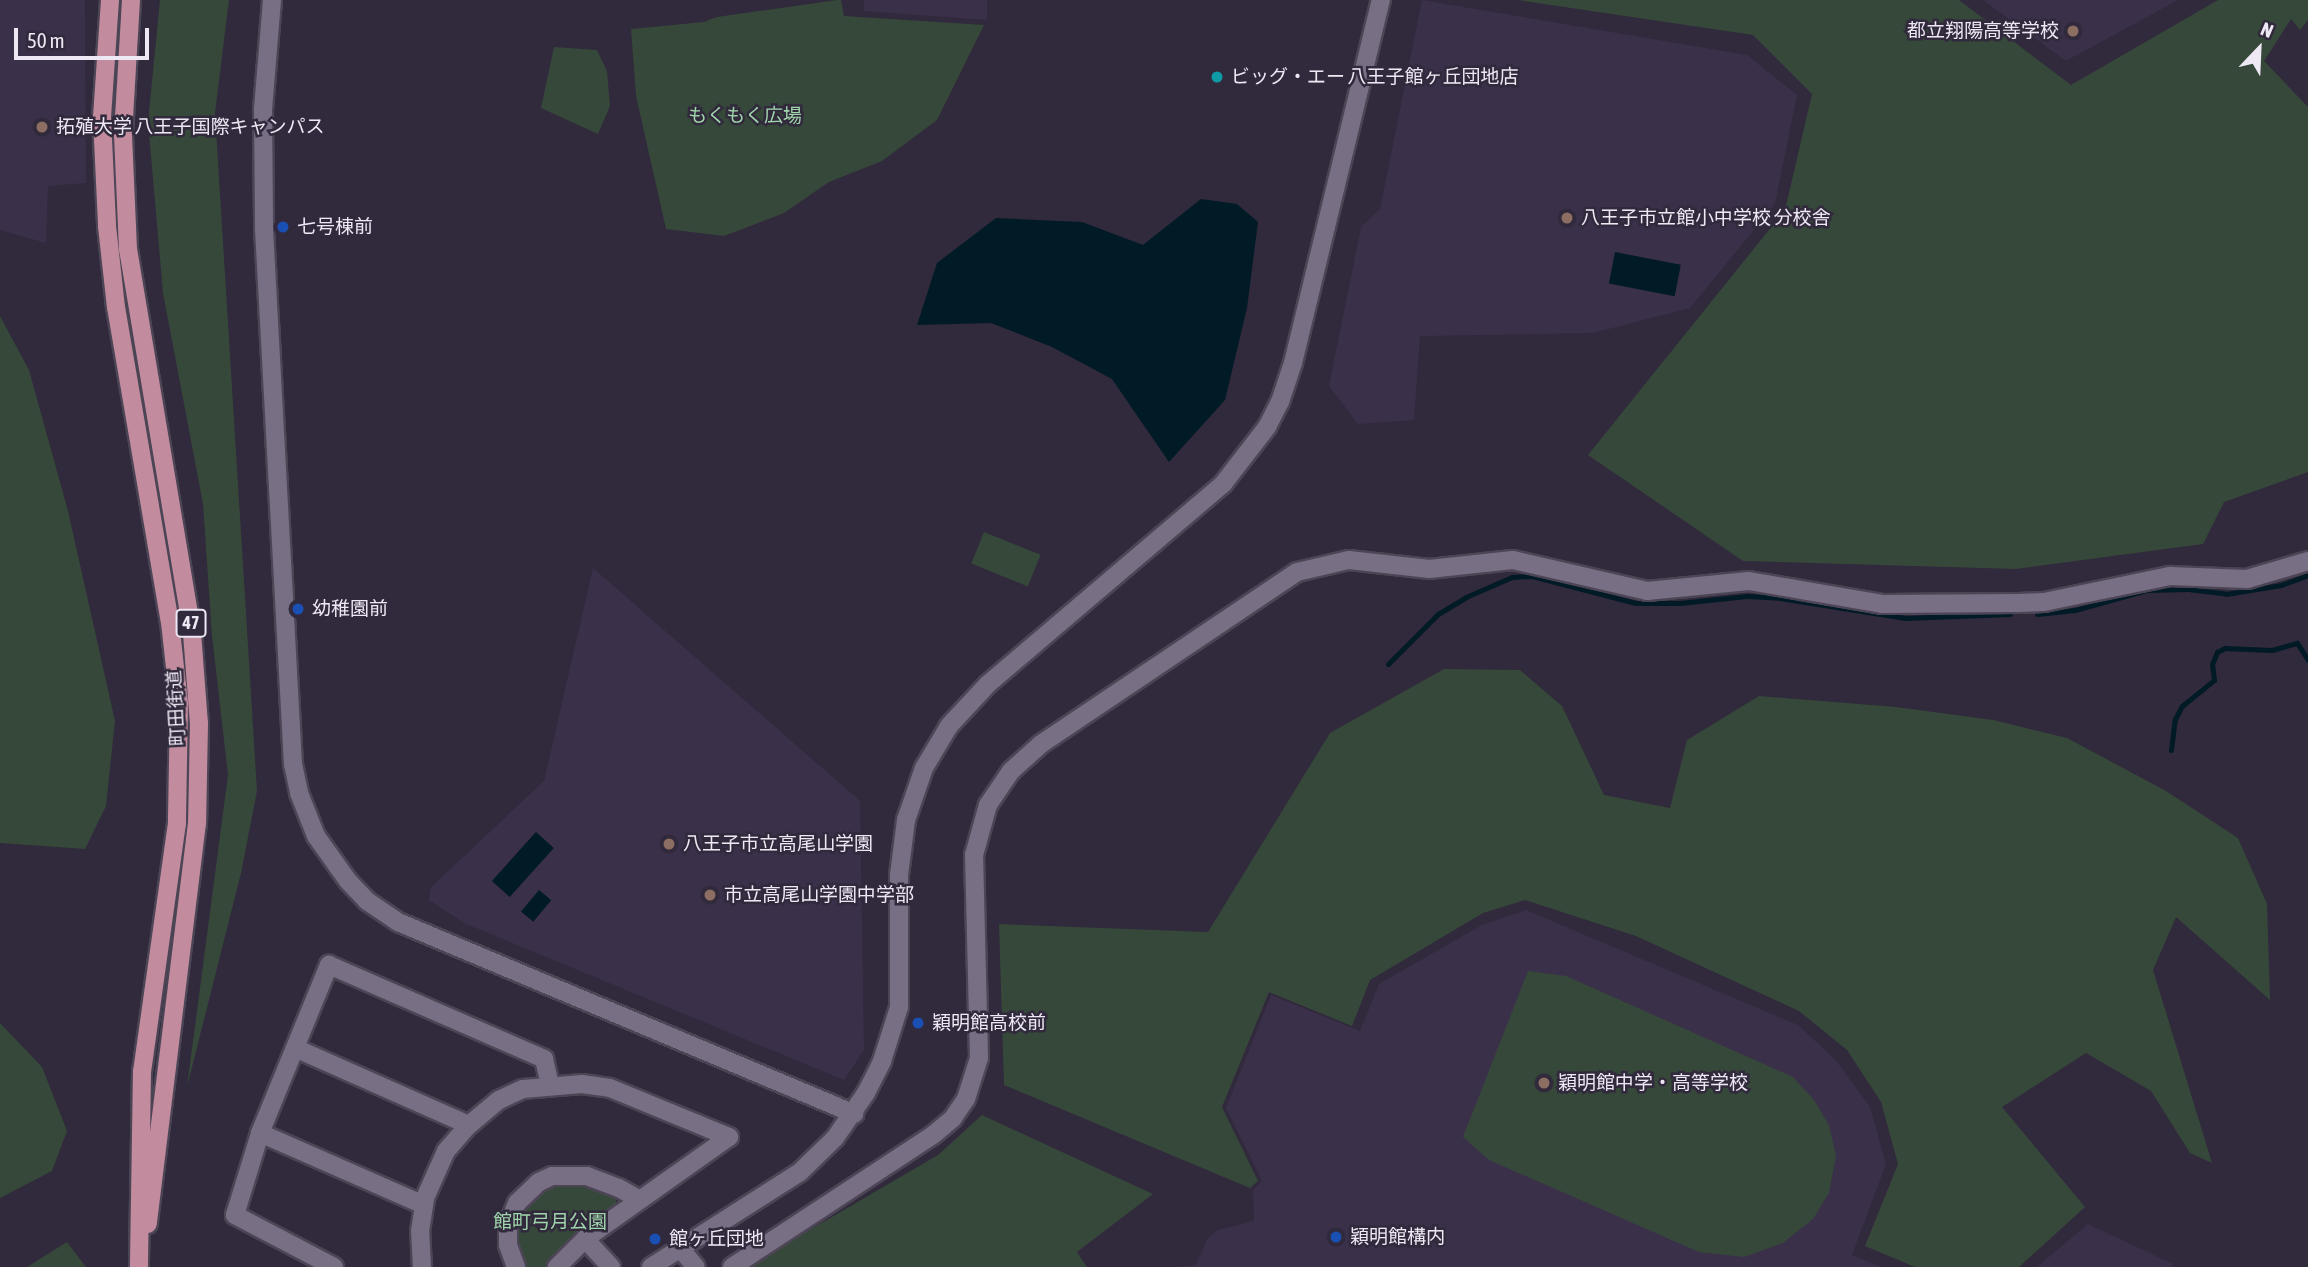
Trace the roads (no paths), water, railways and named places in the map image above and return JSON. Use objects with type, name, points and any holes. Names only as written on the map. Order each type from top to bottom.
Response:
[{"type":"main road","name":"町田街道","points":[[110,0],[102,129],[109,249],[176,664],[179,715],[177,823],[142,1072],[138,1219],[141,1248]]},
{"type":"main road","name":"町田街道","points":[[131,0],[123,135],[128,248],[192,633],[199,712],[199,796],[188,908],[148,1222],[139,1267]]},
{"type":"main road","points":[[109,249],[128,248]]},
{"type":"main road","points":[[156,540],[176,536]]},
{"type":"main road","points":[[166,903],[188,908]]},
{"type":"street","points":[[272,0],[263,109],[264,217],[293,764],[299,793],[316,836],[348,881],[367,901],[398,922],[854,1114]]},
{"type":"street","points":[[651,1267],[790,1180],[829,1145],[854,1114],[875,1076],[897,1015],[900,990],[901,849],[910,807],[925,768],[950,726],[976,695],[1216,491],[1241,464],[1267,427],[1280,402],[1293,363],[1381,0]]},
{"type":"street","points":[[732,1267],[933,1135],[953,1118],[966,1099],[979,1058],[974,855],[988,805],[1011,771],[1041,744],[1297,572],[1349,560],[1429,569],[1513,560],[1647,591],[1749,581],[1882,604],[2018,603],[2044,602],[2170,576],[2247,579],[2308,561]]},
{"type":"street","points":[[334,1267],[236,1215],[260,1132],[329,965],[544,1059],[550,1085]]},
{"type":"street","points":[[295,1048],[468,1125]]},
{"type":"street","points":[[422,1267],[420,1231],[424,1205],[432,1177],[442,1159],[468,1125],[523,1089],[582,1084],[610,1088],[729,1137],[585,1240],[557,1267]]},
{"type":"street","points":[[260,1132],[424,1205]]},
{"type":"street","points":[[516,1267],[508,1245],[509,1225],[517,1203],[539,1182],[552,1176],[587,1176],[619,1188],[640,1200]]},
{"type":"street","points":[[585,1240],[611,1267]]},
{"type":"street","points":[[679,1247],[696,1267]]},
{"type":"water","points":[[1201,199],[1237,204],[1258,222],[1247,308],[1225,400],[1169,462],[1112,379],[1052,347],[991,323],[917,325],[937,263],[996,218],[1082,222],[1143,245]]},
{"type":"water","points":[[1615,252],[1681,265],[1675,296],[1609,283]]},
{"type":"water","points":[[536,832],[554,848],[510,897],[492,881]]},
{"type":"water","points":[[539,890],[551,900],[533,922],[521,911]]},
{"type":"waterway","points":[[2037,614],[2075,610],[2147,590],[2188,589],[2226,594],[2281,585],[2308,575]]},
{"type":"waterway","points":[[1388,664],[1438,614],[1466,597],[1512,577],[1532,576],[1636,603],[1680,603],[1747,596],[1780,598],[1905,618],[2010,614]]},
{"type":"waterway","points":[[2171,750],[2175,719],[2182,706],[2214,680],[2212,664],[2217,652],[2225,648],[2272,650],[2297,643],[2308,660]]},
{"type":"place","name":"都立翔陽高等学校","points":[[2073,31]]},
{"type":"place","name":"ビッグ・エー 八王子館ヶ丘団地店","points":[[1217,77]]},
{"type":"place","name":"拓殖大学 八王子国際キャンパス","points":[[42,127]]},
{"type":"place","name":"八王子市立館小中学校 分校舎","points":[[1567,218]]},
{"type":"place","name":"七号棟前","points":[[283,227]]},
{"type":"place","name":"幼稚園前","points":[[298,609]]},
{"type":"place","name":"八王子市立高尾山学園","points":[[669,844]]},
{"type":"place","name":"市立高尾山学園中学部","points":[[710,895]]},
{"type":"place","name":"穎明館高校前","points":[[918,1023]]},
{"type":"place","name":"穎明館中学・高等学校","points":[[1544,1083]]},
{"type":"place","name":"穎明館構内","points":[[1336,1237]]},
{"type":"place","name":"館ヶ丘団地","points":[[655,1239]]},
{"type":"park label","name":"もくもく広場","points":[[745,116]]},
{"type":"park label","name":"館町弓月公園","points":[[550,1222]]}]
